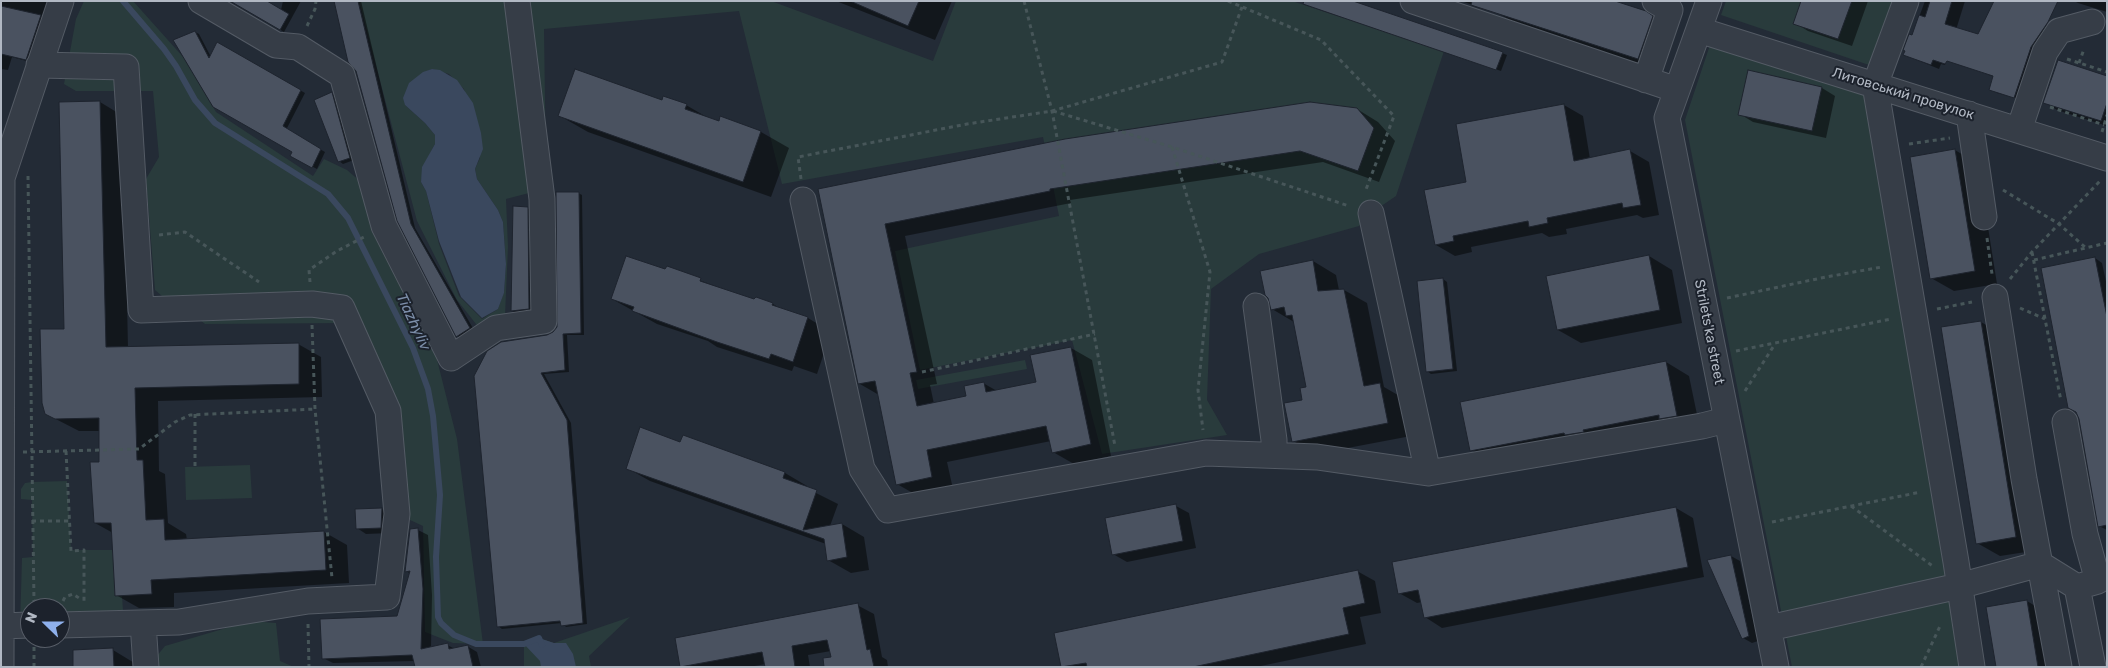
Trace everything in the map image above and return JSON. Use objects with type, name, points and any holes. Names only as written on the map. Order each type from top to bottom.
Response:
[{"type":"street","points":[[201,1],[276,45],[298,47],[342,75],[384,226],[451,358],[496,328],[544,321],[542,199],[517,1]]},
{"type":"street","points":[[1413,1],[1677,90]]},
{"type":"street","points":[[1646,80],[1670,10],[1655,1]]},
{"type":"street","name":"Strilets'ka street","points":[[1709,1],[1667,118],[1776,667]]},
{"type":"street","points":[[1906,1],[1880,50],[1875,85],[1972,667]]},
{"type":"street","points":[[1,667],[2,176],[57,12]]},
{"type":"street","points":[[2019,130],[2045,52],[2059,31],[2092,22]]},
{"type":"street","name":"Литовський провулок","points":[[1698,30],[1875,85],[1971,125],[2019,130],[2107,158]]},
{"type":"street","points":[[39,65],[126,67],[140,310],[312,304],[342,308],[388,411],[397,514],[387,596],[308,601],[179,622],[70,625]]},
{"type":"street","points":[[1971,125],[1984,217]]},
{"type":"street","points":[[803,200],[862,469],[888,510],[1206,453],[1317,457],[1428,473],[1702,426],[1726,420]]},
{"type":"street","points":[[1365,211],[1428,473]]},
{"type":"street","points":[[1995,297],[2024,479],[2058,667]]},
{"type":"street","points":[[1256,306],[1274,440],[1274,456]]},
{"type":"street","points":[[2064,422],[2096,532],[2093,667]]},
{"type":"street","points":[[1769,628],[1959,586],[2040,564],[2094,583]]},
{"type":"street","points":[[143,623],[146,667]]},
{"type":"street","points":[[2,626],[20,625]]},
{"type":"path","points":[[1024,1],[1052,111],[1120,468]]},
{"type":"path","points":[[1052,111],[1172,147],[1365,211],[1394,116],[1321,40],[1228,1]]},
{"type":"path","points":[[798,156],[967,124],[1052,111],[1222,62],[1242,7]]},
{"type":"path","points":[[2045,52],[2107,72]]},
{"type":"path","points":[[2029,101],[2104,125]]},
{"type":"path","points":[[1886,147],[1971,125]]},
{"type":"path","points":[[1172,147],[1210,272],[1198,390],[1206,453]]},
{"type":"path","points":[[28,169],[34,598]]},
{"type":"path","points":[[1978,174],[2058,224],[2086,248]]},
{"type":"path","points":[[1713,356],[1995,297],[2032,252],[2107,174]]},
{"type":"path","points":[[1984,217],[1995,297]]},
{"type":"path","points":[[136,237],[185,232],[263,285]]},
{"type":"path","points":[[334,599],[315,409],[312,304],[309,270],[337,251],[369,234]]},
{"type":"path","points":[[2034,260],[2107,243]]},
{"type":"path","points":[[2032,252],[2064,422]]},
{"type":"path","points":[[1727,298],[1826,276],[1905,264]]},
{"type":"path","points":[[922,372],[1094,334]]},
{"type":"path","points":[[1726,420],[1776,343]]},
{"type":"path","points":[[2,453],[139,449],[175,422],[190,414],[315,409]]},
{"type":"path","points":[[195,414],[195,467]]},
{"type":"path","points":[[66,451],[70,551],[84,550],[84,600]]},
{"type":"path","points":[[1772,522],[1943,487]]},
{"type":"path","points":[[1851,506],[1959,586]]},
{"type":"path","points":[[32,522],[69,521]]},
{"type":"path","points":[[308,601],[309,667]]},
{"type":"path","points":[[34,648],[34,667]]},
{"type":"shaded area","points":[[84,1],[133,1],[184,58],[216,112],[313,176],[324,159],[347,170],[361,182],[429,328],[457,439],[483,644],[453,643],[425,632],[423,526],[397,514],[388,411],[349,323],[205,324],[195,316],[193,297],[162,296],[155,290],[146,179],[159,157],[153,91],[76,91],[64,84],[76,19]]},
{"type":"shaded area","points":[[359,1],[771,1],[933,61],[956,1],[1292,1],[1444,51],[1396,196],[1371,213],[1359,226],[1259,254],[1211,289],[1207,400],[1227,435],[1102,454],[1072,340],[920,370],[895,251],[1059,216],[1043,137],[782,184],[739,11],[544,29],[546,172],[529,193],[506,199],[508,247],[505,316],[480,329],[457,300],[417,221]],"holes":[[[432,69],[449,74],[464,89],[480,158],[475,169],[477,179],[498,210],[503,222],[506,263],[504,292],[498,309],[482,319],[459,296],[439,244],[426,191],[421,182],[426,161],[435,144],[435,135],[405,105],[423,73]]]},
{"type":"shaded area","points":[[1726,1],[1895,1],[1872,66],[1721,15]]},
{"type":"shaded area","points":[[1710,45],[1866,91],[1964,667],[1792,667],[1685,120]]},
{"type":"shaded area","points":[[1025,360],[1027,369],[918,389],[916,380]]},
{"type":"shaded area","points":[[250,465],[252,498],[186,500],[185,467]]},
{"type":"shaded area","points":[[67,481],[71,550],[113,550],[115,596],[122,596],[124,624],[70,625],[70,598],[21,598],[22,558],[33,557],[32,500],[21,499],[21,489],[25,483]]},
{"type":"shaded area","points":[[630,617],[589,656],[591,667],[524,667],[524,644],[539,638],[554,643]]},
{"type":"shaded area","points":[[250,621],[276,623],[280,661],[294,667],[156,667],[156,657],[165,646]]},
{"type":"water","points":[[432,69],[440,70],[457,80],[473,103],[483,149],[475,169],[477,179],[498,210],[503,222],[506,264],[504,293],[498,309],[482,318],[461,297],[439,241],[426,191],[421,182],[422,167],[435,144],[435,135],[405,105],[403,98],[409,83],[423,72]]},
{"type":"water","points":[[539,638],[554,643],[566,643],[573,654],[576,667],[541,667],[540,661],[524,644]]},
{"type":"building","points":[[230,1],[267,1],[289,14],[280,30]]},
{"type":"building","points":[[334,1],[358,1],[411,224],[470,328],[456,337],[397,221],[356,71],[348,62]]},
{"type":"building","points":[[850,1],[919,1],[908,26]]},
{"type":"building","points":[[1304,1],[1353,1],[1503,52],[1496,70],[1303,4]]},
{"type":"building","points":[[1472,1],[1615,1],[1646,11],[1653,16],[1638,59],[1471,5]]},
{"type":"building","points":[[1801,1],[1852,1],[1838,39],[1793,24]]},
{"type":"building","points":[[1930,1],[1952,1],[1945,24],[1978,34],[1994,1],[2058,1],[2048,22],[2031,47],[2014,98],[1989,90],[1993,76],[1947,61],[1945,64],[1933,60],[1931,65],[1903,55],[1909,34],[1912,35],[1919,15],[1925,17]]},
{"type":"building","points":[[1,6],[41,15],[26,60],[1,54]]},
{"type":"building","points":[[195,31],[209,58],[217,42],[301,90],[283,126],[321,149],[312,168],[290,156],[292,152],[213,107],[173,40]]},
{"type":"building","points":[[2058,60],[2107,76],[2107,103],[2101,121],[2043,103]]},
{"type":"building","points":[[575,69],[662,100],[663,96],[687,104],[685,109],[719,121],[720,116],[761,131],[743,182],[558,116]]},
{"type":"building","points":[[1748,70],[1822,87],[1812,131],[1738,115]]},
{"type":"building","points":[[332,92],[350,158],[338,162],[314,100]]},
{"type":"building","points":[[100,101],[106,347],[299,343],[299,384],[135,388],[137,460],[143,460],[146,520],[164,519],[165,540],[324,531],[326,570],[151,580],[152,594],[115,596],[111,523],[94,523],[90,462],[99,462],[99,418],[55,419],[45,414],[42,403],[40,329],[64,329],[59,102]]},
{"type":"building","points":[[1310,102],[1357,108],[1374,128],[1358,171],[1300,151],[1050,189],[1050,191],[885,224],[917,372],[910,373],[917,406],[966,396],[964,386],[984,382],[986,392],[1036,382],[1030,355],[1071,347],[1091,444],[1052,453],[1046,426],[927,450],[932,477],[896,485],[875,381],[858,384],[818,189],[1065,139]]},
{"type":"building","points":[[1564,104],[1574,161],[1630,149],[1641,205],[1623,208],[1622,203],[1547,218],[1548,223],[1529,227],[1528,221],[1453,236],[1454,241],[1435,245],[1424,190],[1466,182],[1456,124]]},
{"type":"building","points":[[1955,149],[1975,271],[1930,279],[1910,157]]},
{"type":"building","points":[[556,192],[579,192],[581,333],[563,334],[565,370],[541,373],[567,420],[583,623],[561,626],[560,621],[497,627],[474,376],[487,351],[501,342],[547,335],[557,327]]},
{"type":"building","points":[[513,206],[528,207],[529,309],[511,311]]},
{"type":"building","points":[[1649,255],[1660,310],[1557,330],[1546,276]]},
{"type":"building","points":[[626,256],[665,269],[667,266],[701,278],[700,281],[754,299],[756,297],[773,303],[772,305],[808,317],[793,362],[771,354],[769,359],[717,342],[632,311],[634,307],[611,299]]},
{"type":"building","points":[[2095,257],[2107,317],[2107,525],[2098,527],[2079,419],[2076,412],[2068,408],[2041,268]]},
{"type":"building","points":[[1313,260],[1318,291],[1344,289],[1364,386],[1380,383],[1388,423],[1292,442],[1284,403],[1302,400],[1300,388],[1306,387],[1292,315],[1286,316],[1284,307],[1271,310],[1268,298],[1265,295],[1260,271]]},
{"type":"building","points":[[1443,278],[1453,369],[1426,372],[1417,281]]},
{"type":"building","points":[[1981,321],[2016,537],[1976,544],[1941,327]]},
{"type":"building","points":[[1666,361],[1677,416],[1659,419],[1659,415],[1583,430],[1584,432],[1565,435],[1564,433],[1470,451],[1460,402]]},
{"type":"building","points":[[640,427],[680,442],[683,435],[785,472],[783,478],[817,490],[803,530],[842,523],[847,557],[827,561],[824,539],[626,469]]},
{"type":"building","points":[[1176,504],[1183,541],[1112,555],[1105,518]]},
{"type":"building","points":[[1676,507],[1688,567],[1424,618],[1418,590],[1398,594],[1392,562]]},
{"type":"building","points":[[382,508],[381,528],[356,529],[355,509]]},
{"type":"building","points":[[418,528],[423,589],[421,649],[448,643],[449,649],[468,645],[473,667],[415,667],[412,655],[322,659],[320,619],[397,616],[410,571],[405,572],[410,529]]},
{"type":"building","points":[[1731,555],[1749,636],[1742,639],[1707,560]]},
{"type":"building","points":[[1358,570],[1365,603],[1343,608],[1349,634],[1193,667],[1087,667],[1086,663],[1061,667],[1054,633]]},
{"type":"building","points":[[2027,600],[2038,667],[1996,667],[1986,607]]},
{"type":"building","points":[[858,603],[867,650],[870,649],[874,667],[824,667],[823,658],[831,657],[827,640],[792,646],[795,667],[765,667],[762,652],[680,667],[675,638]]},
{"type":"building","points":[[113,648],[114,667],[73,667],[73,650]]},
{"type":"waterway","name":"Tiazhyliv","points":[[123,1],[164,49],[195,100],[215,123],[328,194],[348,218],[413,348],[428,389],[433,416],[440,495],[436,557],[438,617],[441,623],[454,635],[476,644],[524,644],[539,638],[542,645]]}]
